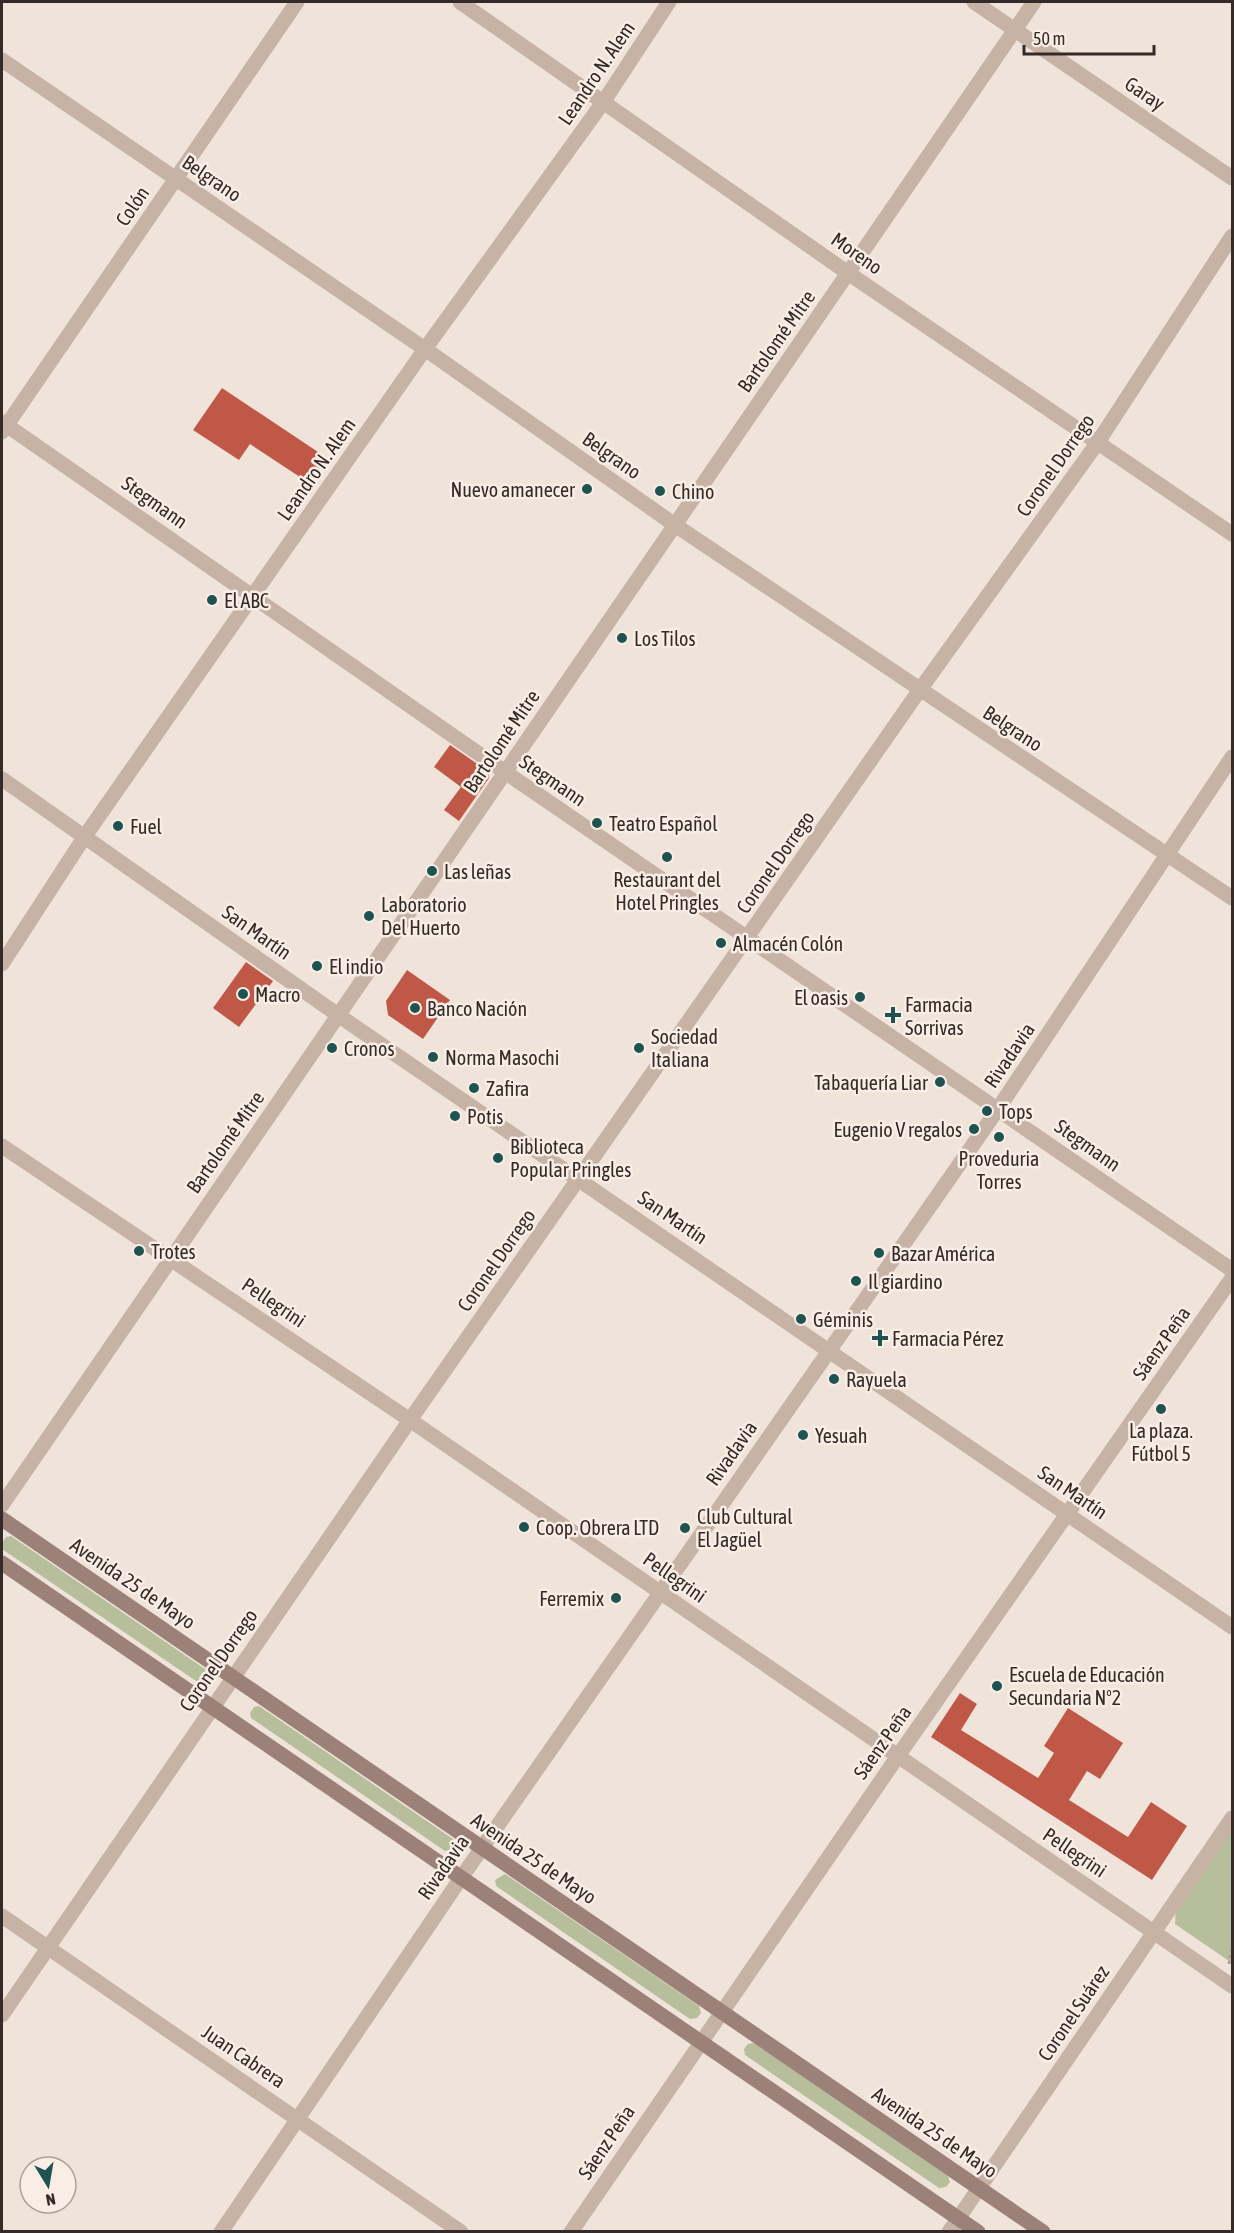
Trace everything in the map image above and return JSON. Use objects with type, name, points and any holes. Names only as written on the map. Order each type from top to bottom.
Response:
[{"type":"main road","name":"Avenida 25 de Mayo","points":[[2,1519],[1043,2232]]},
{"type":"main road","points":[[2,1563],[978,2232]]},
{"type":"street","name":"Colón","points":[[3,427],[297,2]]},
{"type":"street","name":"Moreno","points":[[460,2],[848,273],[1233,534]]},
{"type":"street","name":"Leandro N. Alem","points":[[2,964],[85,836],[425,349],[604,101],[669,2]]},
{"type":"street","name":"Garay","points":[[974,2],[1233,178]]},
{"type":"street","name":"Bartolomé Mitre","points":[[2,1505],[1034,2]]},
{"type":"street","name":"Belgrano","points":[[2,60],[425,349],[675,525],[919,691],[1233,898]]},
{"type":"street","name":"Coronel Dorrego","points":[[2,2015],[232,1676],[410,1420],[919,691],[1098,442],[1233,236]]},
{"type":"street","name":"Stegmann","points":[[3,427],[254,596],[505,772],[1233,1270]]},
{"type":"street","name":"Rivadavia","points":[[221,2232],[461,1878],[998,1109],[1233,757]]},
{"type":"street","name":"San Martín","points":[[2,779],[338,1015],[1233,1627]]},
{"type":"street","name":"Pellegrini","points":[[2,1146],[410,1420],[1233,1986]]},
{"type":"street","name":"Sáenz Peña","points":[[571,2232],[700,2041],[1233,1278]]},
{"type":"street","name":"Coronel Suárez","points":[[949,2232],[1233,1818]]},
{"type":"street","name":"Juan Cabrera","points":[[2,1916],[461,2232]]},
{"type":"green space","points":[[11,1536],[205,1669],[207,1676],[203,1681],[196,1681],[2,1549],[2,1543],[6,1537]]},
{"type":"green space","points":[[259,1706],[453,1839],[455,1846],[452,1850],[445,1851],[251,1718],[250,1713],[254,1707]]},
{"type":"green space","points":[[1232,1822],[1232,1963],[1175,1924],[1176,1904]]},
{"type":"green space","points":[[505,1874],[699,2006],[701,2013],[697,2018],[690,2019],[496,1886],[495,1880]]},
{"type":"green space","points":[[754,2043],[948,2176],[950,2182],[946,2187],[939,2188],[745,2055],[744,2049],[748,2044]]},
{"type":"building","points":[[222,388],[327,458],[309,483],[250,444],[239,460],[193,430]]},
{"type":"building","points":[[450,745],[489,772],[489,778],[459,821],[444,810],[461,787],[434,767]]},
{"type":"building","name":"Macro","points":[[246,962],[273,981],[239,1027],[213,1008]]},
{"type":"building","name":"Banco Nación","points":[[407,970],[450,1000],[423,1039],[388,1015],[386,1001]]},
{"type":"building","points":[[960,1693],[977,1704],[961,1730],[1038,1778],[1054,1753],[1044,1746],[1068,1708],[1123,1743],[1100,1779],[1087,1771],[1069,1800],[1128,1837],[1151,1802],[1187,1826],[1152,1880],[931,1737]]},
{"type":"place","name":"Nuevo amanecer","points":[[587,489]]},
{"type":"place","name":"Chino","points":[[660,491]]},
{"type":"place","name":"El ABC","points":[[212,600]]},
{"type":"place","name":"Los Tilos","points":[[622,638]]},
{"type":"place","name":"Teatro Español","points":[[597,823]]},
{"type":"place","name":"Fuel","points":[[118,826]]},
{"type":"place","name":"Restaurant del Hotel Pringles","points":[[667,857]]},
{"type":"place","name":"Las leñas","points":[[432,871]]},
{"type":"place","name":"Laboratorio Del Huerto","points":[[369,916]]},
{"type":"place","name":"Almacén Colón","points":[[721,943]]},
{"type":"place","name":"El indio","points":[[317,966]]},
{"type":"place","name":"Macro","points":[[243,994]]},
{"type":"place","name":"El oasis","points":[[860,997]]},
{"type":"place","name":"Banco Nación","points":[[415,1008]]},
{"type":"place","name":"Farmacia Sorrivas","points":[[893,1015]]},
{"type":"place","name":"Cronos","points":[[332,1048]]},
{"type":"place","name":"Sociedad Italiana","points":[[639,1048]]},
{"type":"place","name":"Norma Masochi","points":[[433,1057]]},
{"type":"place","name":"Tabaquería Liar","points":[[940,1082]]},
{"type":"place","name":"Zafira","points":[[474,1088]]},
{"type":"place","name":"Tops","points":[[987,1111]]},
{"type":"place","name":"Potis","points":[[455,1116]]},
{"type":"place","name":"Eugenio V regalos","points":[[974,1129]]},
{"type":"place","name":"Proveduria Torres","points":[[999,1137]]},
{"type":"place","name":"Biblioteca Popular Pringles","points":[[498,1158]]},
{"type":"place","name":"Trotes","points":[[139,1251]]},
{"type":"place","name":"Bazar América","points":[[879,1253]]},
{"type":"place","name":"Il giardino","points":[[856,1281]]},
{"type":"place","name":"Géminis","points":[[801,1319]]},
{"type":"place","name":"Farmacia Pérez","points":[[880,1338]]},
{"type":"place","name":"Rayuela","points":[[834,1379]]},
{"type":"place","name":"La plaza. Fútbol 5","points":[[1161,1409]]},
{"type":"place","name":"Yesuah","points":[[803,1435]]},
{"type":"place","name":"Coop. Obrera LTD","points":[[524,1527]]},
{"type":"place","name":"Club Cultural El Jagüel","points":[[685,1528]]},
{"type":"place","name":"Ferremix","points":[[616,1598]]},
{"type":"place","name":"Escuela de Educación Secundaria N°2","points":[[997,1686]]}]
